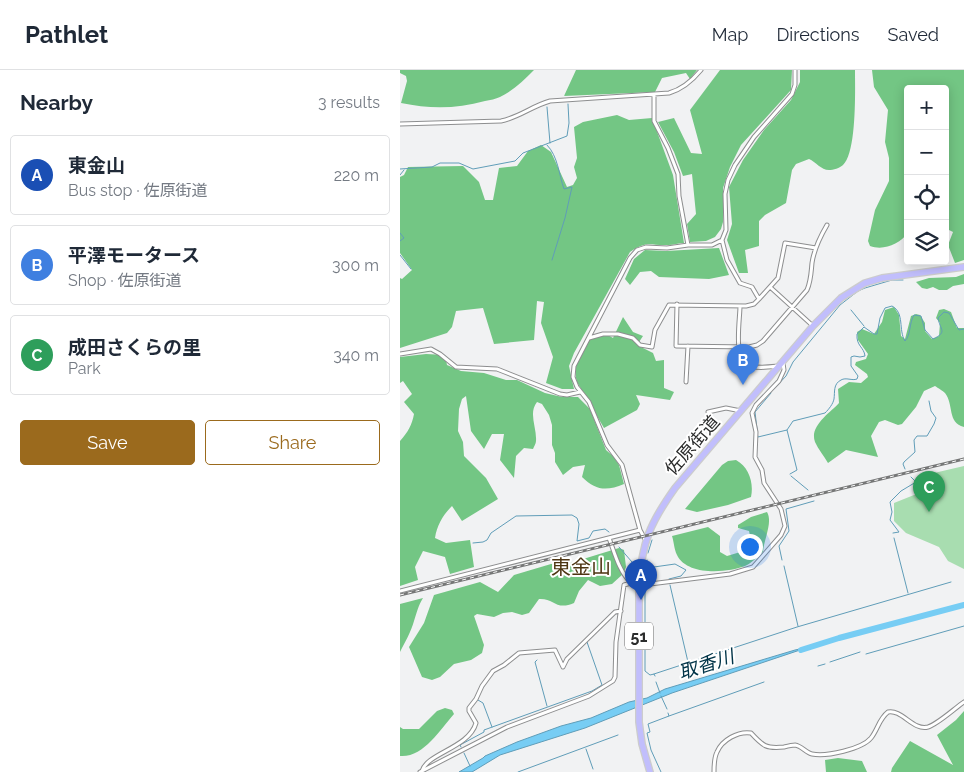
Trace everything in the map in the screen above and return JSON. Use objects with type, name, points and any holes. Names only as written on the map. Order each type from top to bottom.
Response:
[{"type":"highway","name":"佐原街道","points":[[650,772],[642,744],[639,719],[639,585],[640,565],[645,539],[659,511],[675,488],[813,326],[841,298],[865,283],[891,276],[964,267]]},
{"type":"street","points":[[400,124],[501,121],[518,116],[535,106],[550,101],[654,95],[677,90],[693,79],[701,70]]},
{"type":"street","points":[[759,299],[752,287],[740,283],[727,260],[722,240],[726,230],[725,194],[728,180],[735,165],[754,136],[792,94],[795,85],[795,70]]},
{"type":"street","points":[[654,95],[654,121],[668,148],[678,174],[688,245]]},
{"type":"street","points":[[677,304],[676,346],[753,347],[761,343],[809,286],[816,248],[827,225]]},
{"type":"street","points":[[645,539],[640,530],[622,465],[607,445],[589,402],[580,392],[574,381],[573,372],[576,360],[630,258],[637,250],[646,247],[667,248],[688,245],[712,245],[722,240]]},
{"type":"street","points":[[588,338],[603,334],[618,334],[634,338],[640,345],[652,347],[655,330],[669,305],[750,305],[759,299],[778,278],[786,243],[816,248]]},
{"type":"street","points":[[770,287],[813,326]]},
{"type":"street","points":[[610,538],[616,559],[626,579],[631,583],[639,585],[730,574],[748,570],[753,567],[781,535],[785,526],[783,514],[778,502],[764,483],[762,470],[755,458],[756,432],[752,413],[756,405],[779,381],[784,370],[781,365],[765,367],[746,365],[740,358],[740,306]]},
{"type":"street","points":[[686,382],[688,346]]},
{"type":"street","points":[[400,354],[431,349],[456,366],[497,369],[560,394],[567,395],[580,392]]},
{"type":"street","points":[[708,412],[726,408],[741,411]]},
{"type":"street","points":[[400,591],[640,530]]},
{"type":"street","points":[[421,772],[507,727],[589,696],[613,681],[615,677],[616,642],[624,585],[631,583]]},
{"type":"street","points":[[421,772],[429,761],[454,747],[469,735],[476,723],[468,711],[469,708],[482,686],[497,668],[522,652],[553,650],[556,651],[563,667],[567,660],[614,612],[621,610]]},
{"type":"street","points":[[714,772],[718,749],[736,734],[751,733],[760,743],[768,748],[793,745],[810,754],[830,754],[860,746],[867,741],[871,738],[882,717],[888,712],[895,712],[923,728],[930,726],[964,702]]},
{"type":"green space","points":[[400,70],[534,70],[505,95],[498,98],[464,106],[443,107],[401,103],[407,81],[406,76],[400,73]]},
{"type":"green space","points":[[576,70],[697,70],[690,79],[686,73],[662,78],[655,92],[564,96]]},
{"type":"green space","points":[[720,70],[792,70],[791,90],[741,145],[730,167],[723,188],[723,222],[721,229],[715,237],[706,241],[690,242],[687,224],[696,214],[692,174],[683,176],[674,152],[658,122],[674,118],[691,153],[702,154],[690,110]]},
{"type":"green space","points":[[800,70],[855,70],[853,134],[848,158],[843,165],[831,170],[826,170],[809,159],[796,164],[792,170],[786,203],[765,215],[759,221],[759,246],[745,250],[748,273],[739,273],[727,240],[732,224],[729,187],[743,160],[764,130],[791,100],[800,82]]},
{"type":"green space","points":[[872,70],[964,70],[964,260],[955,263],[949,248],[953,232],[949,230],[949,85],[904,85],[904,236],[891,246],[881,248],[870,246],[868,241],[875,210],[889,181],[889,158],[885,142],[888,110],[874,87]]},
{"type":"green space","points":[[617,115],[629,120],[652,118],[673,175],[684,243],[670,245],[649,244],[630,252],[574,353],[569,366],[574,389],[562,389],[546,383],[553,357],[541,323],[544,302],[537,301],[534,340],[494,344],[483,308],[456,311],[452,327],[447,333],[400,348],[400,278],[402,279],[412,270],[400,253],[400,177],[404,175],[408,167],[463,166],[479,182],[485,200],[493,200],[499,168],[517,166],[528,151],[541,145],[551,152],[567,187],[573,185],[577,178],[574,167],[577,158],[574,127],[583,122]]},
{"type":"green space","points":[[719,248],[729,275],[709,279],[659,277],[651,271],[640,272],[630,285],[625,279],[634,259],[645,250],[666,251]]},
{"type":"green space","points":[[964,274],[964,284],[953,286],[947,290],[939,290],[933,287],[922,288],[916,282],[929,278],[956,277]]},
{"type":"green space","points":[[894,307],[899,315],[901,336],[905,339],[911,316],[916,314],[920,315],[925,323],[925,331],[932,339],[939,336],[940,323],[936,318],[939,310],[944,309],[951,312],[957,328],[964,328],[964,427],[955,422],[948,397],[935,386],[924,391],[916,407],[902,424],[898,425],[885,420],[879,422],[871,436],[878,457],[846,450],[828,463],[815,442],[815,431],[821,420],[839,403],[838,389],[849,382],[861,383],[868,377],[867,374],[855,365],[856,362],[866,359],[868,354],[858,340],[857,332],[862,329],[874,334],[882,322],[885,310]]},
{"type":"green space","points":[[623,317],[633,332],[643,336],[637,345],[653,353],[656,361],[664,360],[664,388],[674,392],[670,400],[636,395],[640,404],[637,410],[604,428],[577,382],[576,370],[581,354],[590,338],[606,334],[613,338]]},
{"type":"green space","points":[[426,354],[445,355],[447,365],[461,371],[484,373],[506,380],[517,380],[545,393],[562,397],[578,397],[590,409],[606,450],[619,465],[624,484],[607,489],[592,485],[582,477],[585,465],[573,467],[563,475],[555,462],[555,453],[552,445],[552,425],[549,415],[542,404],[537,402],[533,411],[536,443],[533,449],[524,448],[516,456],[514,478],[500,460],[504,434],[492,434],[484,449],[471,431],[466,396],[462,399],[459,409],[458,431],[463,442],[464,456],[486,478],[498,499],[462,521],[452,506],[443,517],[437,529],[435,538],[446,543],[470,540],[474,567],[450,574],[445,557],[423,551],[415,567],[418,580],[400,586],[400,441],[409,428],[414,414],[404,402],[412,394],[403,381],[400,383],[400,357]]},
{"type":"green space","points":[[736,460],[747,471],[752,486],[751,497],[728,505],[697,512],[685,509],[722,465],[728,461]]},
{"type":"green space","points":[[964,466],[964,569],[948,561],[939,547],[906,533],[894,521],[894,503],[924,491],[934,473]]},
{"type":"green space","points":[[767,512],[769,526],[763,552],[745,566],[718,571],[698,570],[682,562],[677,555],[672,536],[708,527],[720,536],[720,552],[727,556],[747,550],[752,545],[749,531],[738,528],[738,525],[751,517]]},
{"type":"green space","points":[[619,548],[624,550],[626,567],[623,574],[612,584],[600,586],[588,580],[579,591],[574,603],[568,605],[563,606],[548,600],[539,599],[529,613],[522,615],[512,612],[494,617],[477,614],[474,616],[484,645],[482,653],[471,660],[454,664],[440,677],[432,680],[422,677],[409,647],[424,623],[434,595],[480,582],[498,592],[514,575],[551,564],[567,564]]},
{"type":"green space","points":[[423,598],[411,629],[400,652],[400,604]]},
{"type":"green space","points":[[445,708],[452,710],[454,714],[437,735],[416,753],[400,756],[400,727],[403,729],[419,729],[437,711]]},
{"type":"green space","points":[[964,711],[964,772],[891,772],[910,741],[953,765],[937,735]]},
{"type":"green space","points":[[838,758],[862,761],[867,772],[826,772],[825,760]]},
{"type":"water","points":[[809,647],[672,693],[585,728],[500,755],[472,772],[459,772],[485,756],[561,726],[591,718],[629,702],[647,698],[665,689]]},
{"type":"waterway","points":[[400,169],[432,167],[440,163],[459,163],[473,169],[515,161],[523,153],[567,136],[569,123],[568,104]]},
{"type":"waterway","points":[[547,107],[550,143]]},
{"type":"waterway","points":[[547,145],[556,160],[564,189],[572,187],[552,260]]},
{"type":"waterway","points":[[400,175],[404,170]]},
{"type":"waterway","points":[[400,233],[404,238],[400,241]]},
{"type":"waterway","points":[[400,255],[411,269]]},
{"type":"waterway","points":[[773,390],[786,376],[793,362],[840,305],[865,288],[892,280],[903,280]]},
{"type":"waterway","points":[[787,430],[793,421],[825,413],[833,403],[838,382],[845,379],[857,379],[858,376],[851,366],[851,357],[865,356],[857,334],[864,327],[877,334],[880,318],[885,308],[892,306],[899,313],[905,341],[914,315],[921,316],[925,330],[933,339],[942,332],[938,318],[944,312],[949,313],[959,330],[964,329]]},
{"type":"waterway","points":[[851,310],[864,326]]},
{"type":"waterway","points":[[757,429],[755,412],[771,393]]},
{"type":"waterway","points":[[905,469],[904,462],[915,452],[914,440],[917,436],[927,436],[934,424],[936,418],[931,411],[929,401]]},
{"type":"waterway","points":[[757,433],[758,437],[787,430],[797,470],[790,474]]},
{"type":"waterway","points":[[791,476],[808,490]]},
{"type":"waterway","points":[[893,533],[899,532],[890,520],[892,512],[890,502],[901,491],[916,482],[911,477]]},
{"type":"waterway","points":[[782,560],[779,546],[789,531],[786,509],[814,501]]},
{"type":"waterway","points":[[473,543],[487,540],[491,533],[516,516],[572,515],[577,518],[579,524],[577,541],[589,538],[593,531],[605,529],[609,532]]},
{"type":"waterway","points":[[894,538],[908,593]]},
{"type":"waterway","points":[[648,553],[652,540]]},
{"type":"waterway","points":[[619,547],[632,562]]},
{"type":"waterway","points":[[645,582],[647,560]]},
{"type":"waterway","points":[[654,567],[675,564],[686,570],[681,576],[669,579]]},
{"type":"waterway","points":[[784,566],[798,626]]},
{"type":"waterway","points":[[654,674],[797,627],[951,582]]},
{"type":"waterway","points":[[670,585],[688,662]]},
{"type":"waterway","points":[[645,588],[645,671],[655,676]]},
{"type":"waterway","name":"取香川","points":[[801,650],[964,605]]},
{"type":"waterway","points":[[866,654],[964,626]]},
{"type":"waterway","points":[[461,747],[460,745],[484,732],[484,730],[592,691],[602,685],[587,642]]},
{"type":"waterway","points":[[830,662],[860,652]]},
{"type":"waterway","points":[[537,660],[535,662],[547,706]]},
{"type":"waterway","points":[[818,666],[825,664]]},
{"type":"waterway","points":[[656,682],[660,693]]},
{"type":"waterway","points":[[669,716],[764,682]]},
{"type":"waterway","points":[[661,696],[667,709]]},
{"type":"waterway","points":[[478,700],[483,703],[492,727]]},
{"type":"waterway","points":[[661,772],[651,750],[647,733],[650,732],[648,724],[669,716],[668,713]]},
{"type":"waterway","points":[[518,772],[618,735]]},
{"type":"waterway","points":[[586,749],[593,769]]},
{"type":"waterway","points":[[464,753],[470,766]]},
{"type":"railway","points":[[400,595],[964,459]]},
{"type":"place","name":"平澤モータース","points":[[743,385]]},
{"type":"place","name":"成田さくらの里","points":[[929,512]]},
{"type":"place","name":"東金山","points":[[641,600]]},
{"type":"district","name":"東金山","points":[[581,567]]}]
